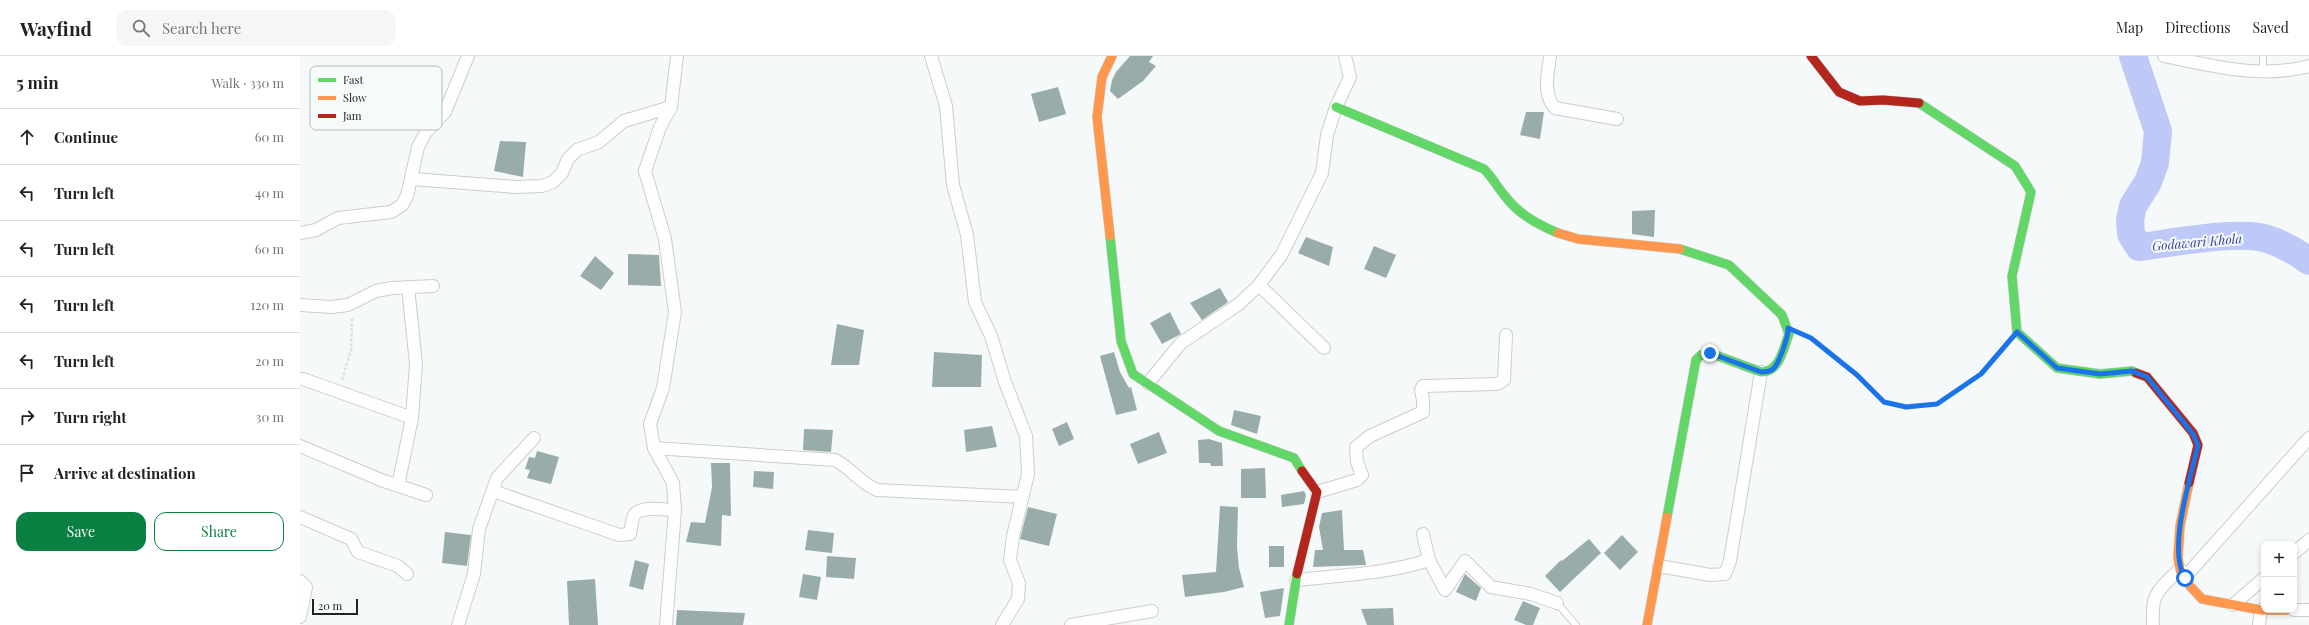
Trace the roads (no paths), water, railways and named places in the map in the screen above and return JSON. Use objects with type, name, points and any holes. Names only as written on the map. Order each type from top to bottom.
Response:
[{"type":"street","points":[[442,115],[445,112],[468,56]]},
{"type":"street","points":[[666,625],[674,510],[673,483],[654,448],[650,424],[663,388],[674,312],[665,239],[645,171],[660,127],[671,107],[677,56]]},
{"type":"street","points":[[931,56],[946,106],[953,185],[967,235],[975,302],[991,336],[1005,382],[1026,436],[1028,474],[1010,560],[1019,583],[1018,599],[1002,625]]},
{"type":"street","points":[[1112,56],[1102,77],[1097,117],[1121,342],[1133,374],[1219,431],[1294,458],[1317,492],[1296,580],[1289,625]]},
{"type":"street","points":[[1148,383],[1181,343],[1239,304],[1259,285],[1282,254],[1322,173],[1327,135],[1336,107],[1350,77],[1345,56]]},
{"type":"street","points":[[1550,56],[1546,91],[1548,100],[1555,108],[1617,119]]},
{"type":"street","points":[[1811,56],[1839,92],[1860,101],[1883,100],[1922,103],[2015,166],[2031,192],[2012,276],[2017,332],[2057,368],[2100,374],[2132,371],[2147,377],[2193,434],[2198,445],[2178,536],[2182,573],[2202,599],[2261,610],[2259,625]]},
{"type":"street","points":[[2164,56],[2229,69],[2263,72],[2288,72],[2309,66]]},
{"type":"street","points":[[412,179],[516,187],[542,186],[553,182],[562,173],[568,159],[578,150],[600,142],[624,122],[671,107]]},
{"type":"street","points":[[1336,107],[1484,169],[1494,179],[1505,197],[1531,221],[1557,233],[1578,239],[1685,250],[1729,266],[1782,316],[1788,328],[1789,334],[1775,368],[1769,372],[1761,372],[1710,353],[1701,355],[1696,360],[1647,625]]},
{"type":"street","points":[[300,233],[316,230],[338,218],[391,212],[402,205],[407,196],[412,179],[418,147],[428,130]]},
{"type":"street","points":[[1259,285],[1324,348]]},
{"type":"street","points":[[300,305],[331,307],[348,305],[376,291],[433,286]]},
{"type":"street","points":[[398,486],[412,418],[416,364],[408,287]]},
{"type":"street","points":[[1317,492],[1357,480],[1362,475],[1357,462],[1356,447],[1370,436],[1423,412],[1424,400],[1421,390],[1423,386],[1497,384],[1504,380],[1506,335]]},
{"type":"street","points":[[1659,566],[1710,575],[1725,574],[1730,561],[1761,372]]},
{"type":"street","points":[[301,382],[338,392],[412,418]]},
{"type":"street","points":[[458,625],[474,574],[479,528],[497,478],[534,438]]},
{"type":"street","points":[[2153,625],[2152,606],[2156,592],[2182,573],[2309,438]]},
{"type":"street","points":[[300,446],[398,486],[426,495]]},
{"type":"street","points":[[654,448],[835,460],[847,466],[866,486],[877,490],[1022,497]]},
{"type":"street","points":[[493,491],[618,535],[630,534],[634,516],[638,512],[646,509],[674,510]]},
{"type":"street","points":[[300,517],[351,539],[358,552],[398,566],[407,574]]},
{"type":"street","points":[[1423,534],[1428,560],[1445,590],[1465,561],[1491,587],[1531,594],[1557,604]]},
{"type":"street","points":[[2297,550],[2309,540]]},
{"type":"street","points":[[1296,580],[1363,574],[1390,568],[1402,568],[1428,560]]},
{"type":"street","points":[[300,581],[306,587],[300,617]]},
{"type":"street","points":[[2232,605],[2261,581]]},
{"type":"street","points":[[2297,610],[2309,610]]},
{"type":"street","points":[[1071,625],[1152,611]]},
{"type":"lane","points":[[2263,56],[2263,72]]},
{"type":"lane","points":[[1557,604],[1576,625]]},
{"type":"waterway","name":"Godawari Khola","points":[[2133,56],[2158,131],[2155,163],[2148,182],[2133,206],[2130,220],[2131,234],[2139,247],[2217,237],[2247,236],[2259,237],[2280,243],[2309,261]]}]
